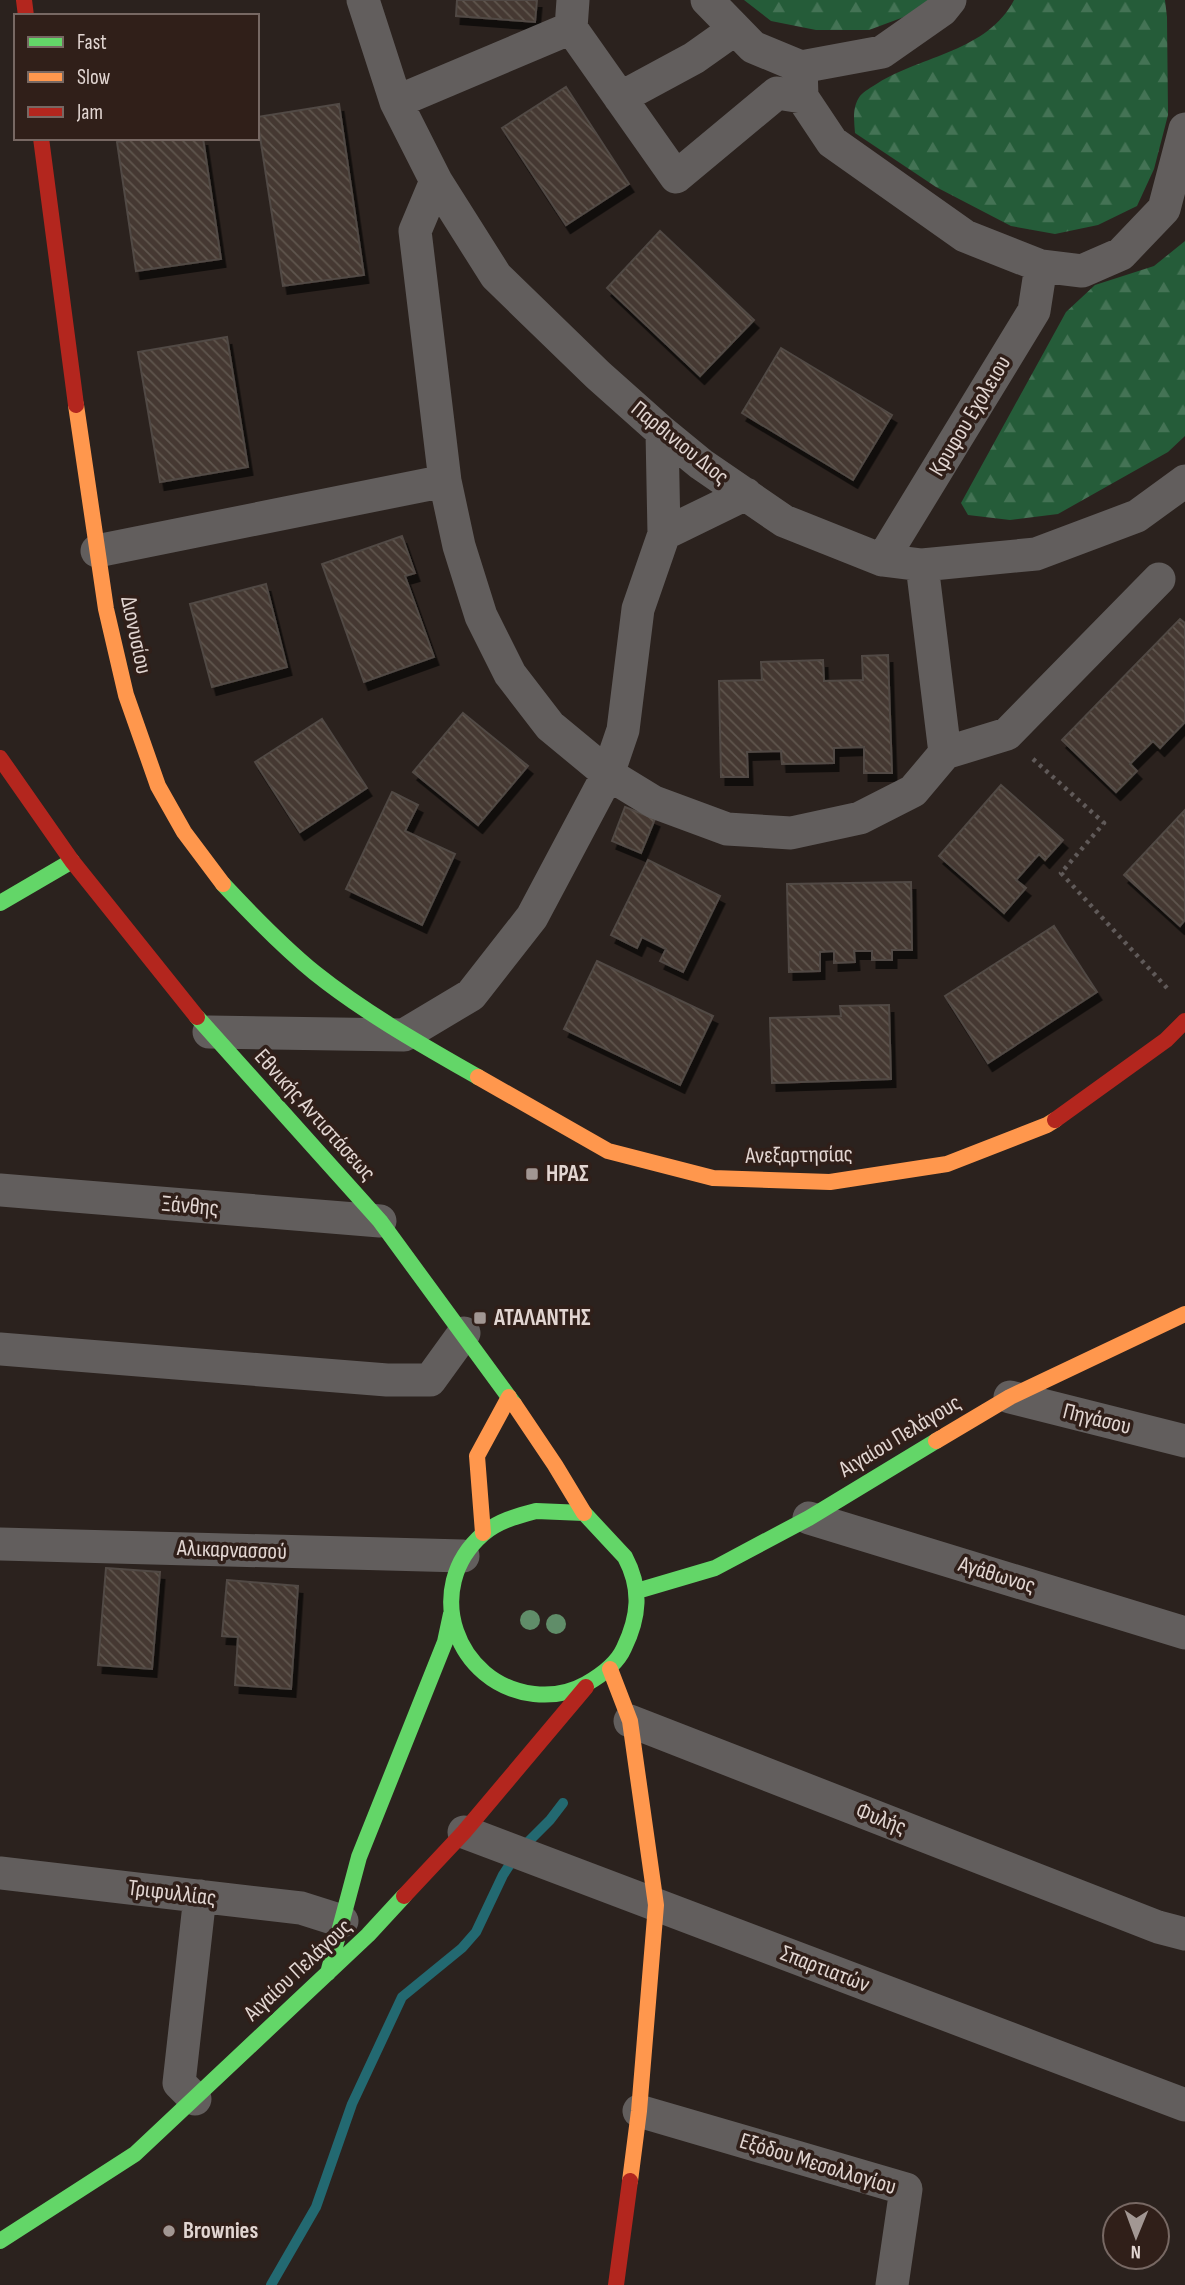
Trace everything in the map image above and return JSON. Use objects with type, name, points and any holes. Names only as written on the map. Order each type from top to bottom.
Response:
[{"type":"street","name":"Παρθινιου Διος","points":[[363,0],[396,102],[436,181],[496,276],[597,375],[663,432],[701,464],[785,521],[882,560],[922,565],[1036,554],[1137,516],[1185,481]]},
{"type":"street","points":[[706,0],[753,47],[802,82],[832,142],[965,236],[1041,266],[1082,271],[1121,254],[1164,209],[1185,129]]},
{"type":"street","points":[[396,102],[572,14],[620,98],[676,177],[777,93],[882,51],[942,10],[950,0]]},
{"type":"street","points":[[620,98],[694,58],[736,29]]},
{"type":"street","name":"Διονυσίου","points":[[41,140],[76,416],[106,609],[126,695],[158,786],[184,832],[218,880],[271,934],[316,974],[404,1035]]},
{"type":"street","points":[[436,181],[415,231],[444,481],[459,545],[481,616],[510,674],[550,726],[608,774],[654,802],[727,829],[791,833],[859,818],[913,791],[945,753],[1007,734],[1158,579]]},
{"type":"street","name":"Κρυφου Εχολειου","points":[[882,560],[1034,312],[1041,266]]},
{"type":"street","points":[[209,1032],[404,1035],[471,995],[517,937],[532,917],[608,774],[623,730],[638,609],[664,534],[663,432]]},
{"type":"street","points":[[97,551],[444,481]]},
{"type":"street","points":[[664,534],[746,495]]},
{"type":"street","points":[[922,565],[945,753]]},
{"type":"street","name":"Εθνικής Αντιστάσεως","points":[[0,758],[72,861],[209,1032],[380,1221],[509,1397],[584,1513]]},
{"type":"street","points":[[0,903],[72,861]]},
{"type":"street","name":"Ανεξαρτησίας","points":[[404,1035],[608,1151],[713,1178],[830,1182],[947,1164],[1047,1125],[1166,1040],[1185,1021]]},
{"type":"street","name":"Ξάνθης","points":[[0,1190],[380,1221]]},
{"type":"street","name":"Αιγαίου Πελάγους","points":[[637,1591],[715,1568],[809,1518],[1010,1396],[1185,1314]]},
{"type":"street","points":[[0,1349],[387,1380],[430,1380],[464,1333]]},
{"type":"street","name":"Πηγάσου","points":[[1010,1396],[1185,1441]]},
{"type":"street","points":[[328,1973],[359,1857],[445,1642],[451,1614],[452,1584],[473,1544],[477,1456],[509,1397]]},
{"type":"street","points":[[451,1614],[459,1642],[475,1668],[501,1687],[527,1696],[552,1696],[586,1687],[610,1669],[627,1646],[636,1620],[637,1591],[629,1564],[613,1541],[591,1523],[584,1513],[536,1511],[509,1517],[473,1544]]},
{"type":"street","name":"Αγάθωνος","points":[[809,1518],[1185,1633]]},
{"type":"street","name":"Αλικαρνασσού","points":[[0,1544],[473,1544]]},
{"type":"street","points":[[610,1669],[630,1721],[656,1905],[639,2111],[616,2285]]},
{"type":"street","name":"Αιγαίου Πελάγους","points":[[0,2241],[135,2154],[195,2099],[368,1935],[464,1832],[586,1687]]},
{"type":"street","name":"Φυλής","points":[[630,1721],[1145,1922],[1185,1934]]},
{"type":"street","name":"Σπαρτιατών","points":[[464,1832],[1185,2105]]},
{"type":"street","name":"Τριφυλλίας","points":[[0,1873],[301,1908],[342,1921]]},
{"type":"street","points":[[195,2099],[179,2083],[200,1896]]},
{"type":"street","name":"Εξόδου Μεσολλογίου","points":[[639,2111],[906,2189],[892,2285]]},
{"type":"path","points":[[1007,734],[1104,823],[1061,873],[1167,988]]},
{"type":"green space","points":[[744,0],[929,0],[920,11],[869,30],[816,30],[771,21]]},
{"type":"green space","points":[[1014,0],[1165,0],[1168,115],[1154,169],[1137,206],[1098,225],[1055,234],[1011,226],[936,187],[855,133],[855,109],[857,100],[864,92],[895,74],[971,42],[988,31]]},
{"type":"green space","points":[[1185,241],[1185,436],[1168,452],[1058,514],[1010,520],[968,515],[961,503],[1066,312],[1095,285],[1154,266]]},
{"type":"building","points":[[457,0],[537,0],[535,22],[456,16]]},
{"type":"building","points":[[566,87],[629,184],[566,225],[502,128]]},
{"type":"building","points":[[339,104],[364,275],[283,286],[259,117]]},
{"type":"building","points":[[203,140],[221,259],[136,271],[117,142]]},
{"type":"building","points":[[660,231],[754,320],[700,376],[607,288]]},
{"type":"building","points":[[227,337],[248,467],[160,482],[138,352]]},
{"type":"building","points":[[781,348],[892,415],[853,480],[742,413]]},
{"type":"building","points":[[402,536],[415,573],[405,576],[434,657],[364,682],[322,564]]},
{"type":"building","points":[[266,584],[287,667],[212,687],[190,604]]},
{"type":"building","points":[[1180,619],[1185,623],[1185,722],[1160,748],[1153,741],[1130,764],[1137,771],[1116,792],[1062,740]]},
{"type":"building","points":[[888,655],[892,773],[864,773],[864,747],[834,748],[834,763],[782,764],[781,751],[747,752],[748,777],[721,777],[719,681],[762,680],[761,662],[823,660],[824,681],[863,680],[862,656]]},
{"type":"building","points":[[463,713],[528,766],[478,825],[413,772]]},
{"type":"building","points":[[322,719],[367,788],[300,832],[255,762]]},
{"type":"building","points":[[1001,785],[1063,840],[1045,860],[1039,854],[1016,880],[1026,888],[1004,913],[939,856]]},
{"type":"building","points":[[392,792],[418,805],[405,831],[455,854],[422,925],[346,889]]},
{"type":"building","points":[[625,807],[655,819],[641,853],[612,841]]},
{"type":"building","points":[[1185,810],[1185,920],[1180,926],[1124,875]]},
{"type":"building","points":[[648,860],[720,896],[683,972],[660,961],[666,949],[642,937],[637,948],[611,935]]},
{"type":"building","points":[[911,882],[912,950],[892,950],[892,960],[872,960],[872,951],[854,951],[855,962],[834,963],[834,951],[820,952],[820,971],[789,972],[787,884]]},
{"type":"building","points":[[1054,926],[1097,992],[988,1063],[945,996]]},
{"type":"building","points":[[597,961],[713,1016],[680,1085],[564,1029]]},
{"type":"building","points":[[889,1005],[891,1079],[772,1083],[770,1018],[841,1016],[840,1006]]},
{"type":"building","points":[[106,1568],[160,1572],[152,1669],[98,1665]]},
{"type":"building","points":[[227,1580],[298,1586],[291,1689],[235,1685],[238,1637],[222,1636]]},
{"type":"waterway","points":[[271,2285],[316,2207],[352,2104],[402,1997],[462,1948],[476,1932],[503,1875],[518,1852],[563,1803]]},
{"type":"traffic: fast","points":[[0,903],[72,861]]},
{"type":"traffic: fast","points":[[223,884],[279,941],[334,988],[394,1028],[478,1077]]},
{"type":"traffic: fast","points":[[197,1017],[380,1221],[514,1404]]},
{"type":"traffic: fast","points":[[637,1591],[715,1568],[809,1518],[936,1441]]},
{"type":"traffic: fast","points":[[536,1511],[584,1513],[625,1557],[636,1592],[633,1625],[624,1648],[613,1664],[586,1684],[574,1690],[554,1694],[534,1694],[507,1687],[484,1673],[467,1654],[456,1631],[451,1606],[454,1581],[464,1556],[483,1534],[501,1522],[536,1511]]},
{"type":"traffic: fast","points":[[328,1973],[359,1857],[445,1642],[451,1614]]},
{"type":"traffic: fast","points":[[0,2241],[135,2154],[368,1935],[404,1896]]},
{"type":"traffic: slow","points":[[76,405],[106,609],[126,695],[158,786],[184,832],[223,884]]},
{"type":"traffic: slow","points":[[478,1077],[608,1151],[713,1178],[830,1182],[947,1164],[1055,1120]]},
{"type":"traffic: slow","points":[[936,1441],[1010,1397],[1185,1314]]},
{"type":"traffic: slow","points":[[483,1533],[477,1456],[509,1397]]},
{"type":"traffic: slow","points":[[514,1404],[584,1513]]},
{"type":"traffic: slow","points":[[610,1669],[630,1721],[656,1905],[639,2111],[630,2181]]},
{"type":"traffic: jam","points":[[24,0],[26,14]]},
{"type":"traffic: jam","points":[[41,140],[76,405]]},
{"type":"traffic: jam","points":[[0,758],[72,861],[197,1017]]},
{"type":"traffic: jam","points":[[1055,1120],[1166,1040],[1185,1021]]},
{"type":"traffic: jam","points":[[404,1896],[464,1832],[586,1687]]},
{"type":"traffic: jam","points":[[616,2285],[630,2181]]},
{"type":"place","name":"ΗΡΑΣ","points":[[532,1174]]},
{"type":"place","name":"ΑΤΑΛΑΝΤΗΣ","points":[[480,1318]]},
{"type":"place","name":"Brownies","points":[[169,2231]]}]
